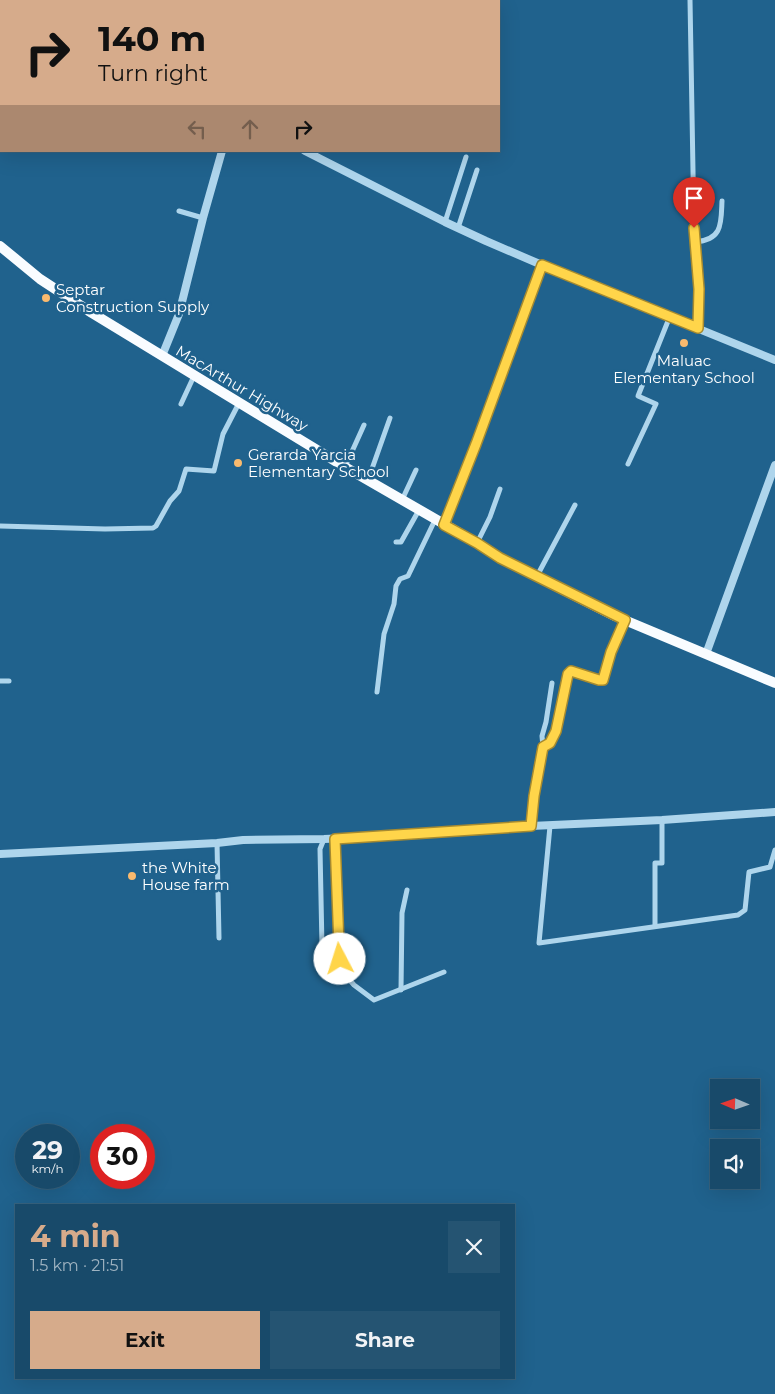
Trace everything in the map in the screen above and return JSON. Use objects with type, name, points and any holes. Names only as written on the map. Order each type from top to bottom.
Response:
[{"type":"highway","name":"MacArthur Highway","points":[[0,246],[54,289],[368,481],[500,558],[625,620],[775,683]]},
{"type":"street","points":[[690,0],[694,218],[699,296],[698,328]]},
{"type":"street","points":[[162,356],[179,314],[222,152]]},
{"type":"street","points":[[307,152],[458,228],[542,265],[775,360]]},
{"type":"street","points":[[446,222],[466,157]]},
{"type":"street","points":[[458,228],[477,170]]},
{"type":"street","points":[[696,242],[705,241],[717,233],[721,223],[722,201]]},
{"type":"street","points":[[179,211],[203,218]]},
{"type":"street","points":[[377,692],[384,634],[394,604],[397,582],[408,576],[440,522],[476,444],[542,265]]},
{"type":"street","points":[[628,464],[656,404],[638,396],[670,316]]},
{"type":"street","points":[[181,404],[194,376]]},
{"type":"street","points":[[0,526],[105,529],[153,528],[170,501],[179,491],[186,470],[214,471],[224,434],[239,403]]},
{"type":"street","points":[[368,481],[390,418]]},
{"type":"street","points":[[345,467],[364,425]]},
{"type":"street","points":[[706,654],[775,465]]},
{"type":"street","points":[[402,500],[416,470]]},
{"type":"street","points":[[477,543],[490,517],[500,489]]},
{"type":"street","points":[[537,576],[575,505]]},
{"type":"street","points":[[396,542],[400,542],[419,510]]},
{"type":"street","points":[[543,747],[550,743],[556,731],[569,672],[603,680],[611,652],[625,620]]},
{"type":"street","points":[[0,682],[9,681]]},
{"type":"street","points":[[531,826],[534,796],[543,747],[542,736],[552,683]]},
{"type":"street","points":[[0,854],[243,840],[335,839],[775,812]]},
{"type":"street","points":[[654,926],[655,863],[662,862],[662,820]]},
{"type":"street","points":[[550,826],[539,942],[738,915],[745,910],[749,872],[770,867],[775,850]]},
{"type":"street","points":[[324,839],[320,849],[322,946],[339,946]]},
{"type":"street","points":[[335,839],[339,946],[342,971],[354,985],[374,1000],[444,972]]},
{"type":"street","points":[[217,843],[219,938]]},
{"type":"street","points":[[401,990],[402,913],[407,890]]},
{"type":"place","name":"Septar Construction Supply","points":[[46,298]]},
{"type":"place","name":"Maluac Elementary School","points":[[684,343]]},
{"type":"place","name":"Gerarda Yarcia Elementary School","points":[[238,463]]},
{"type":"place","name":"the White House farm","points":[[132,876]]},
{"type":"route","points":[[340,959],[335,839],[531,826],[534,796],[543,747],[550,743],[556,731],[568,674],[571,671],[603,680],[611,652],[625,620],[500,558],[444,525],[517,336],[542,265],[698,328],[699,289],[694,228]]}]
